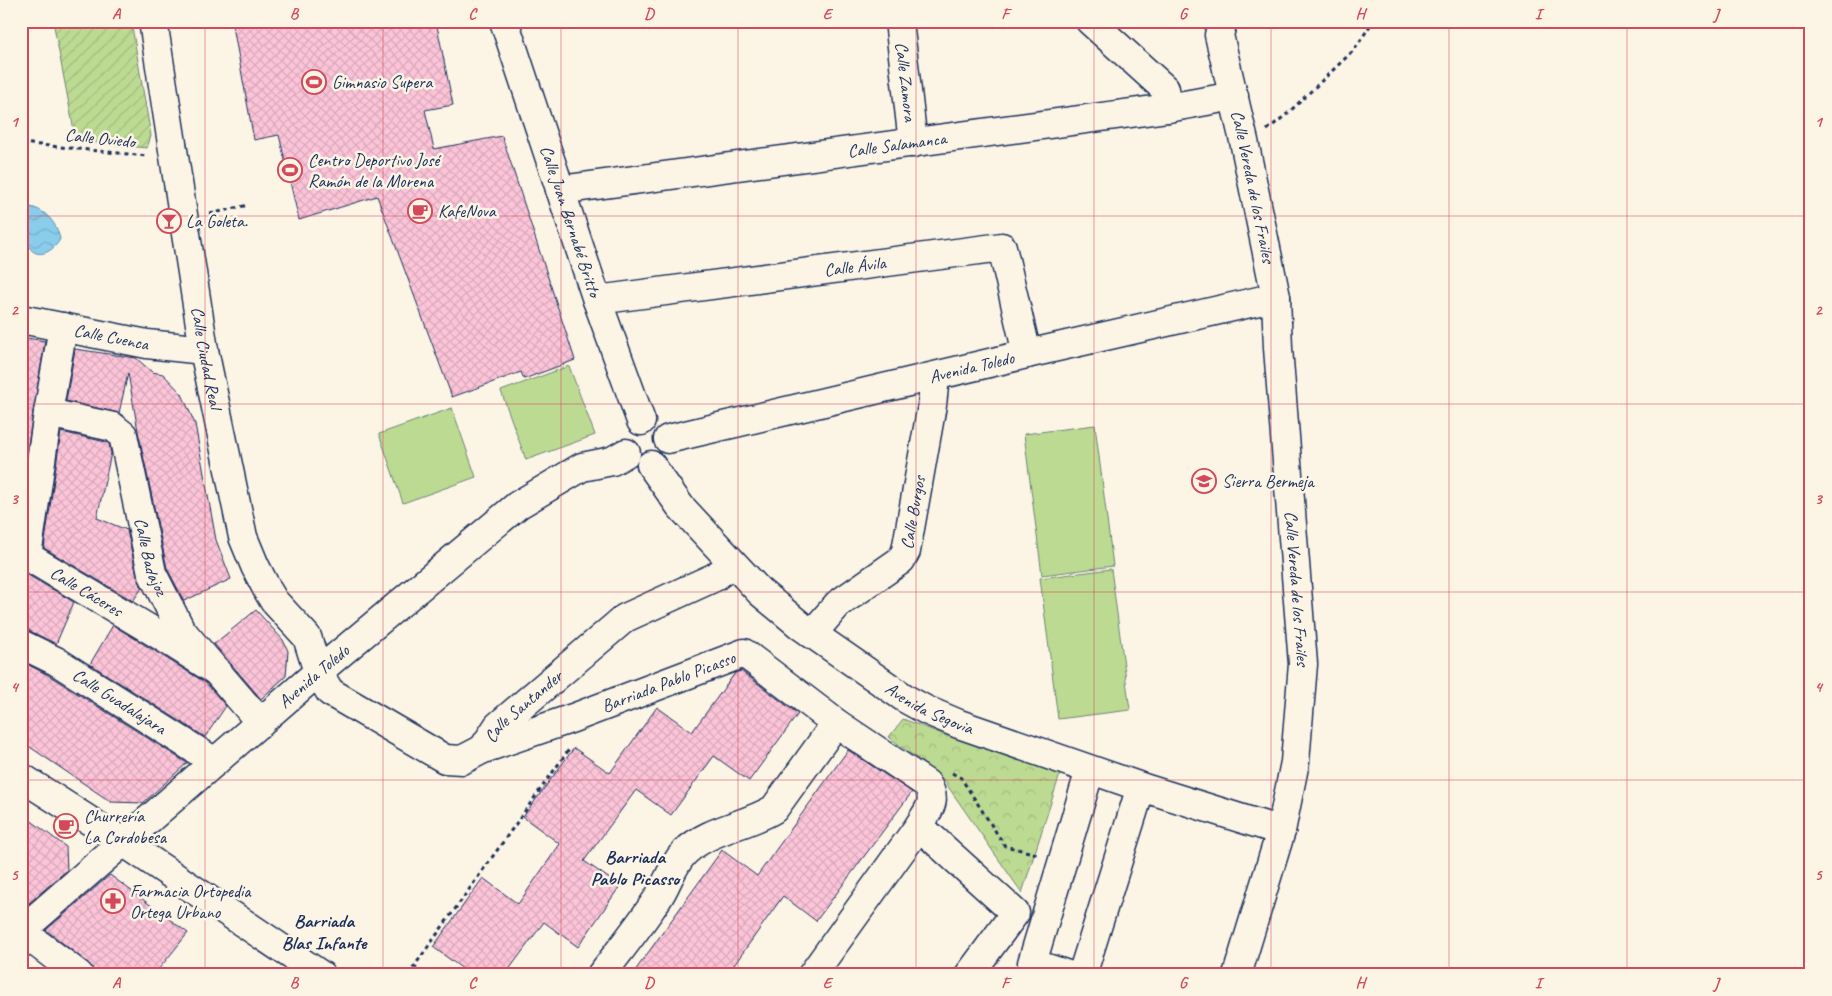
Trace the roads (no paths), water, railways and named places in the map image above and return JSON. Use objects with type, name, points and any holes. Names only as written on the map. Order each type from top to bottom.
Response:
[{"type":"street","name":"Calle Ciudad Real","points":[[153,21],[204,350],[243,537],[255,566],[274,601],[307,637],[318,672]]},
{"type":"street","name":"Calle Juan Bernabé Britto","points":[[504,21],[597,300],[641,421]]},
{"type":"street","name":"Calle Zamora","points":[[899,21],[913,143]]},
{"type":"street","points":[[1090,21],[1165,89],[1168,108]]},
{"type":"street","name":"Calle Vereda de los Frailes","points":[[1217,26],[1244,141],[1276,297],[1278,348],[1302,664],[1295,762],[1280,831],[1237,975]]},
{"type":"street","name":"Calle Salamanca","points":[[560,190],[1168,108],[1234,96]]},
{"type":"street","name":"Calle Ávila","points":[[597,300],[1002,246],[1027,354]]},
{"type":"street","name":"Avenida Toledo","points":[[668,439],[1276,297]]},
{"type":"street","name":"Calle Cuenca","points":[[21,319],[148,344],[204,350]]},
{"type":"street","name":"Calle Cáceres","points":[[63,327],[27,556],[216,671]]},
{"type":"street","name":"Calle Burgos","points":[[812,634],[838,604],[901,560],[906,551],[932,405],[935,377]]},
{"type":"street","name":"Calle Badajoz","points":[[48,413],[113,427],[123,435],[152,573],[181,630],[261,722]]},
{"type":"street","points":[[641,421],[655,422],[661,427],[668,439],[667,452],[658,462],[651,465],[637,464],[626,454],[625,434],[634,424],[641,421]]},
{"type":"street","name":"Avenida Toledo","points":[[21,931],[318,672],[518,505],[582,467],[612,461],[626,454]]},
{"type":"street","name":"Avenida Segovia","points":[[651,465],[680,506],[732,564],[766,597],[812,634],[892,690],[926,710],[959,724],[1141,788],[1280,831]]},
{"type":"street","name":"Calle Santander","points":[[318,672],[330,692],[445,759],[462,760],[483,749],[498,726],[625,618],[715,577],[732,564]]},
{"type":"street","name":"Calle Guadalajara","points":[[21,644],[56,661],[215,762]]},
{"type":"street","name":"Barriada Pablo Picasso","points":[[483,749],[573,718],[744,653],[836,723]]},
{"type":"street","points":[[601,975],[659,897],[674,867],[685,852],[706,838],[760,817],[774,809],[836,723],[927,784],[933,793],[932,803],[920,826],[812,975]]},
{"type":"street","points":[[1068,975],[1032,964],[1090,770]]},
{"type":"street","points":[[21,777],[122,842],[320,975]]},
{"type":"street","points":[[1082,975],[1141,788]]},
{"type":"street","points":[[920,826],[1015,913],[969,975]]},
{"type":"street","points":[[21,931],[79,975]]},
{"type":"water","points":[[21,207],[38,209],[56,227],[60,239],[50,250],[41,254],[33,251],[28,246],[25,235],[21,234]]},
{"type":"place","name":"Gimnasio Supera","points":[[314,82]]},
{"type":"place","name":"Centro Deportivo José Ramón de la Morena","points":[[290,170]]},
{"type":"place","name":"KafeNova","points":[[420,211]]},
{"type":"place","name":"La Goleta.","points":[[169,221]]},
{"type":"place","name":"Sierra Bermeja","points":[[1204,481]]},
{"type":"place","name":"Churrería La Cordobesa","points":[[66,826]]},
{"type":"place","name":"Farmacia Ortopedia Ortega Urbano","points":[[113,901]]},
{"type":"district","name":"Barriada Pablo Picasso","points":[[635,868]]},
{"type":"district","name":"Barriada Blas Infante","points":[[324,932]]}]
